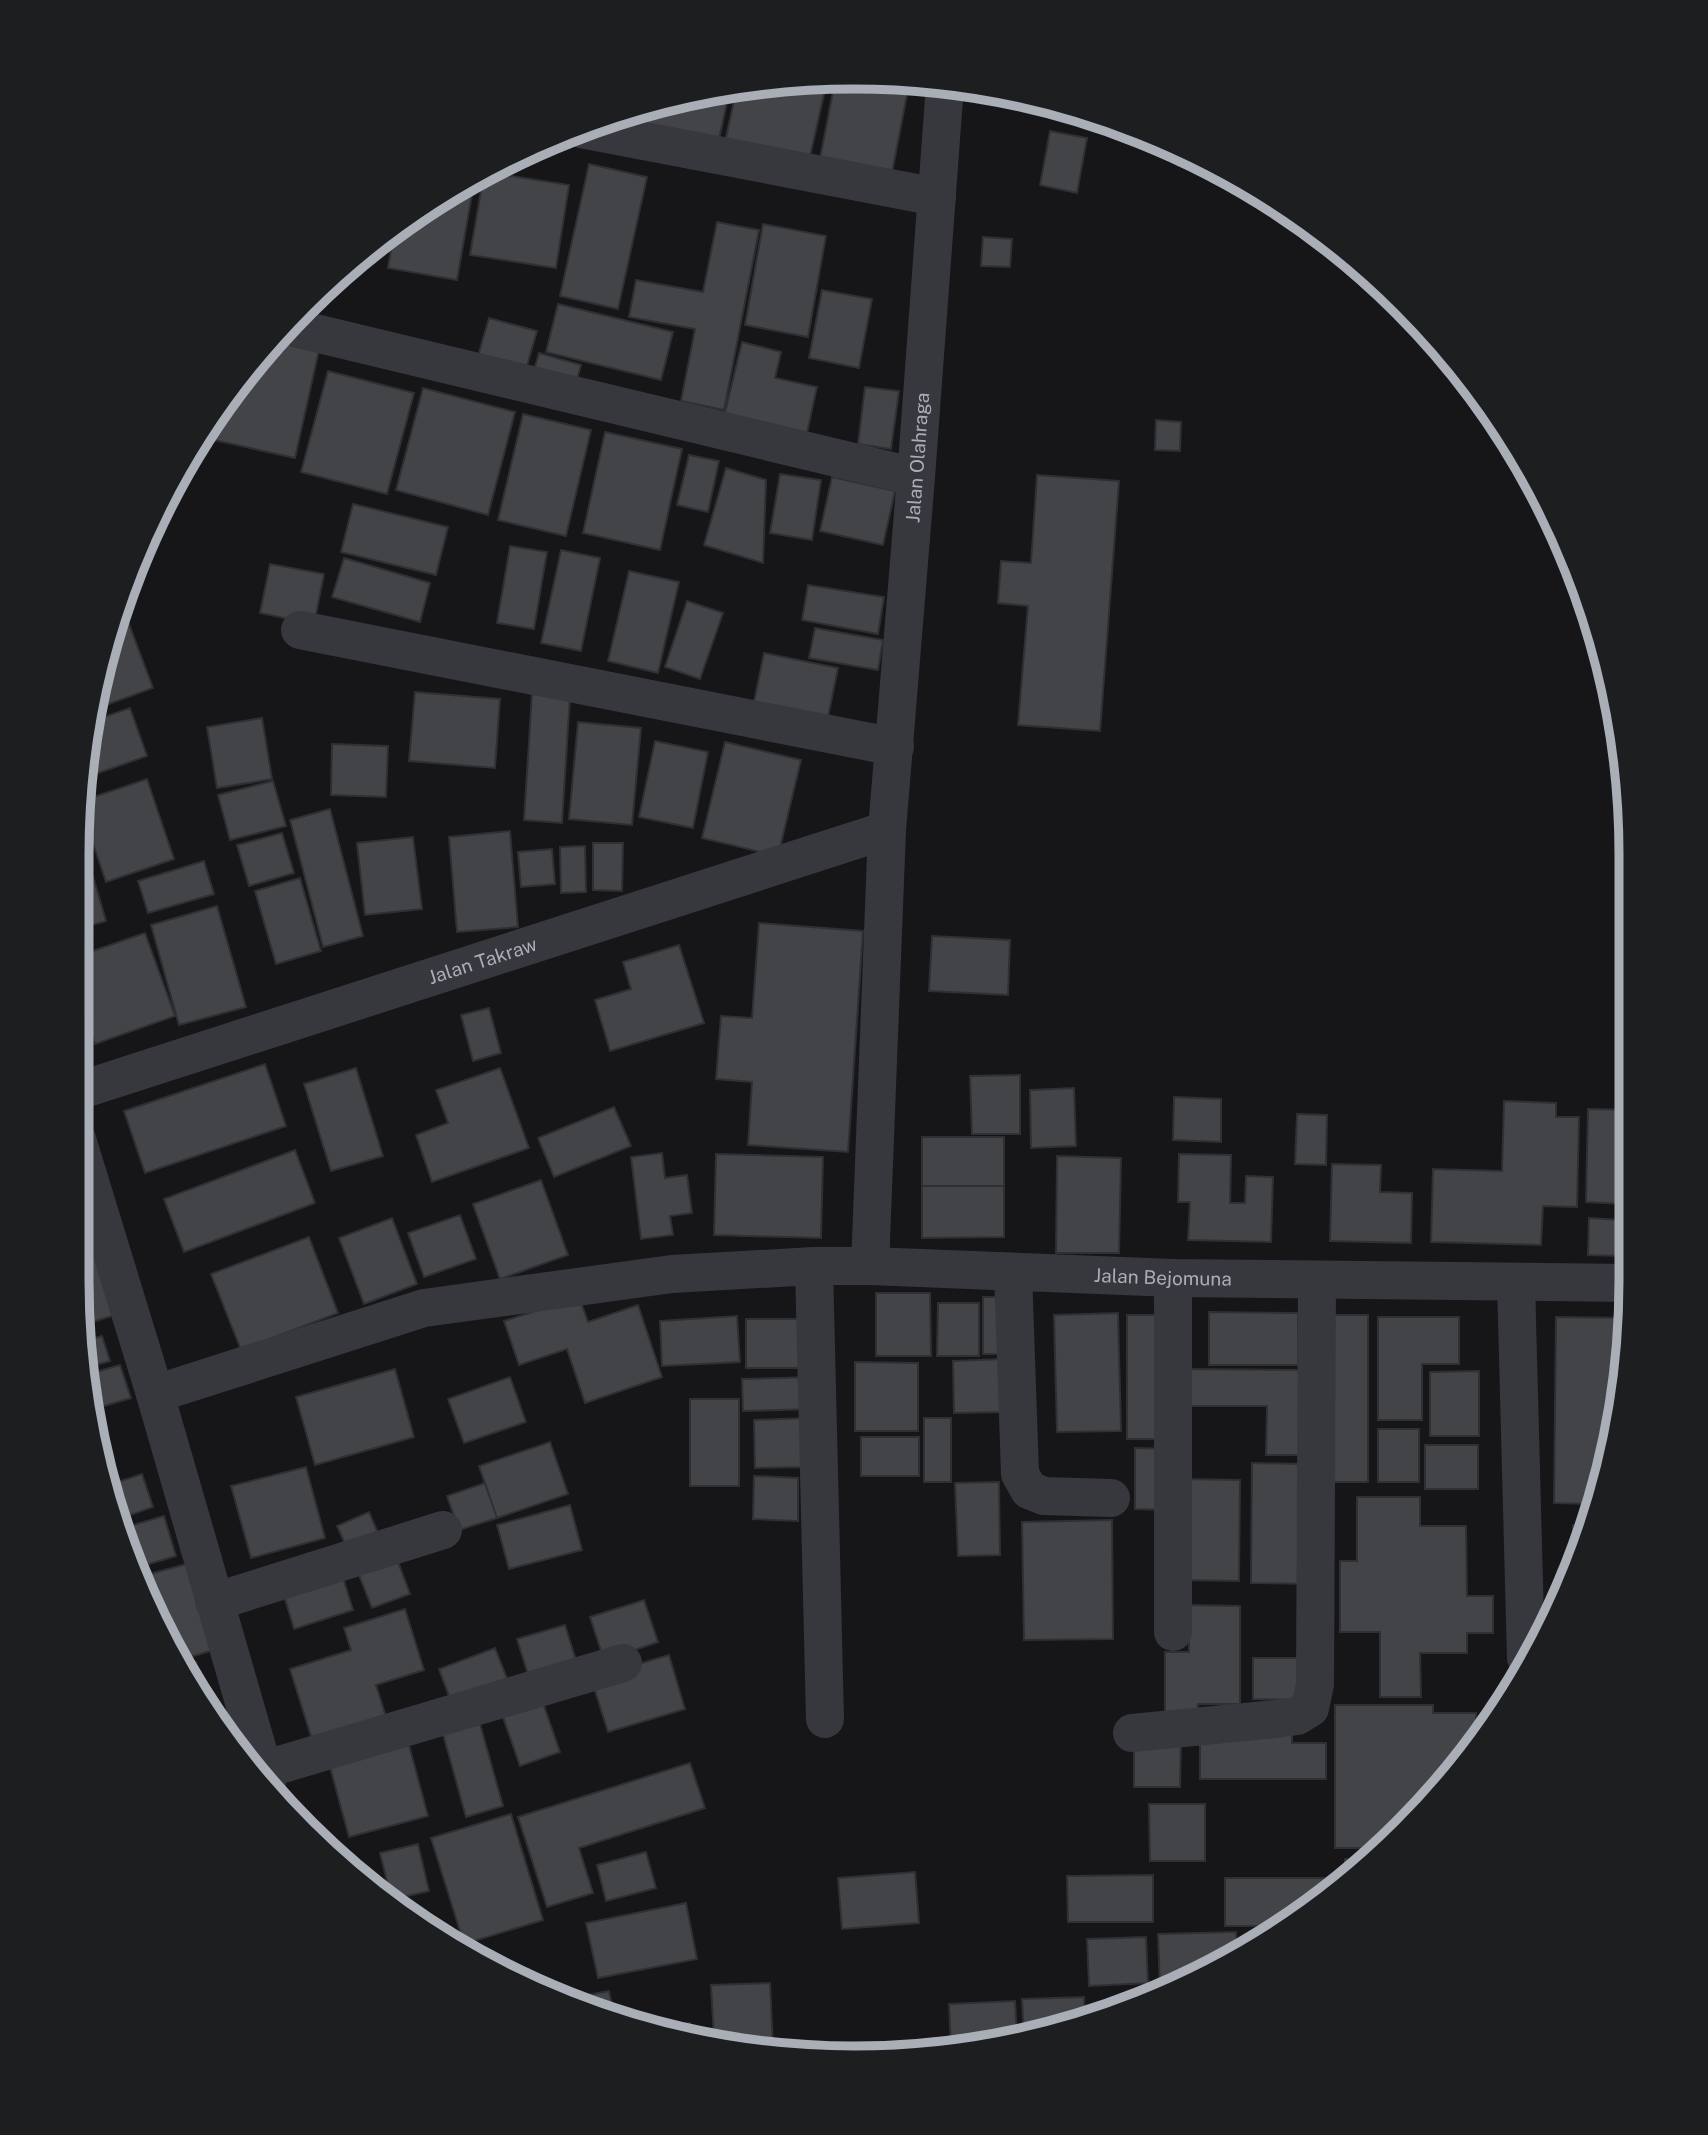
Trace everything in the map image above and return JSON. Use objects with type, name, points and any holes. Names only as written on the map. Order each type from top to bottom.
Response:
[{"type":"street","name":"Jalan Olahraga","points":[[887,830],[944,95]]},
{"type":"street","points":[[601,133],[937,197]]},
{"type":"street","points":[[298,329],[916,477]]},
{"type":"street","points":[[300,630],[895,747]]},
{"type":"street","points":[[870,1266],[887,830]]},
{"type":"street","name":"Jalan Takraw","points":[[89,1087],[887,830]]},
{"type":"street","points":[[89,1175],[155,1394],[260,1762]]},
{"type":"street","points":[[814,1266],[825,1719]]},
{"type":"street","name":"Jalan Bejomuna","points":[[155,1394],[424,1308],[672,1274],[814,1266],[870,1266],[1173,1278],[1619,1283]]},
{"type":"street","points":[[1013,1272],[1020,1474],[1028,1490],[1044,1496],[1111,1498]]},
{"type":"street","points":[[1173,1278],[1173,1632]]},
{"type":"street","points":[[1132,1733],[1276,1720],[1297,1716],[1310,1708],[1315,1684],[1317,1280]]},
{"type":"street","points":[[1516,1282],[1526,1645]]},
{"type":"street","points":[[214,1602],[443,1530]]},
{"type":"street","points":[[268,1772],[622,1663]]},
{"type":"building","points":[[825,90],[809,161],[725,142],[734,99]]},
{"type":"building","points":[[833,90],[908,91],[891,178],[819,164]]},
{"type":"building","points":[[728,100],[717,148],[627,124],[656,115]]},
{"type":"building","points":[[1050,131],[1087,138],[1077,193],[1040,185]]},
{"type":"building","points":[[589,164],[647,177],[618,309],[560,296]]},
{"type":"building","points":[[504,175],[569,185],[556,268],[470,255],[482,187]]},
{"type":"building","points":[[472,192],[457,280],[388,268],[392,244]]},
{"type":"building","points":[[717,222],[759,230],[724,410],[681,401],[695,329],[629,317],[636,280],[703,292]]},
{"type":"building","points":[[763,224],[826,236],[808,337],[745,325]]},
{"type":"building","points":[[983,237],[1012,239],[1010,267],[981,266]]},
{"type":"building","points":[[822,290],[872,299],[859,368],[809,358]]},
{"type":"building","points":[[558,304],[673,332],[661,380],[546,352]]},
{"type":"building","points":[[489,318],[537,331],[524,376],[476,363]]},
{"type":"building","points":[[742,342],[781,352],[775,378],[817,387],[807,433],[722,425]]},
{"type":"building","points":[[286,343],[319,350],[295,458],[214,440],[218,429],[247,388]]},
{"type":"building","points":[[539,353],[581,365],[573,393],[531,381]]},
{"type":"building","points":[[328,371],[414,393],[387,494],[301,472]]},
{"type":"building","points":[[865,387],[899,391],[891,449],[858,444]]},
{"type":"building","points":[[423,388],[515,412],[488,515],[396,490]]},
{"type":"building","points":[[523,414],[591,430],[566,536],[498,520]]},
{"type":"building","points":[[1156,420],[1181,422],[1180,451],[1155,450]]},
{"type":"building","points":[[605,432],[682,449],[660,550],[583,533]]},
{"type":"building","points":[[689,455],[719,461],[708,512],[677,505]]},
{"type":"building","points":[[726,468],[766,480],[763,563],[704,545]]},
{"type":"building","points":[[780,474],[821,480],[812,540],[770,533]]},
{"type":"building","points":[[1037,475],[1119,481],[1100,731],[1018,725],[1028,606],[998,603],[1001,561],[1031,563]]},
{"type":"building","points":[[832,477],[895,491],[883,545],[820,531]]},
{"type":"building","points":[[353,504],[448,527],[436,575],[341,552]]},
{"type":"building","points":[[510,546],[547,552],[534,629],[497,623]]},
{"type":"building","points":[[561,550],[600,558],[581,651],[541,643]]},
{"type":"building","points":[[344,558],[430,583],[420,622],[332,597]]},
{"type":"building","points":[[270,564],[324,574],[314,624],[260,613]]},
{"type":"building","points":[[629,571],[679,582],[658,673],[608,661]]},
{"type":"building","points":[[808,585],[884,597],[878,634],[802,620]]},
{"type":"building","points":[[687,601],[723,613],[700,679],[665,667]]},
{"type":"building","points":[[127,618],[153,688],[104,706]]},
{"type":"building","points":[[815,628],[883,640],[878,670],[809,658]]},
{"type":"building","points":[[764,653],[838,668],[827,722],[753,707]]},
{"type":"building","points":[[415,692],[500,699],[495,768],[409,761]]},
{"type":"building","points":[[532,694],[570,696],[562,823],[524,820]]},
{"type":"building","points":[[130,708],[147,756],[94,775],[102,718]]},
{"type":"building","points":[[262,718],[272,779],[217,788],[207,727]]},
{"type":"building","points":[[578,722],[641,728],[632,825],[569,819]]},
{"type":"building","points":[[655,741],[708,752],[693,828],[639,817]]},
{"type":"building","points":[[725,742],[801,760],[778,856],[702,838]]},
{"type":"building","points":[[332,744],[388,746],[386,797],[331,795]]},
{"type":"building","points":[[147,779],[174,859],[106,882],[90,834],[92,798]]},
{"type":"building","points":[[273,781],[286,826],[230,840],[218,795]]},
{"type":"building","points":[[330,809],[363,936],[323,947],[290,820]]},
{"type":"building","points":[[510,831],[518,927],[457,932],[449,837]]},
{"type":"building","points":[[282,833],[294,873],[249,886],[237,845]]},
{"type":"building","points":[[413,837],[422,909],[365,915],[357,843]]},
{"type":"building","points":[[593,843],[623,843],[622,891],[593,890]]},
{"type":"building","points":[[585,846],[586,892],[561,893],[560,847]]},
{"type":"building","points":[[552,849],[555,884],[521,887],[518,852]]},
{"type":"building","points":[[204,861],[214,894],[148,913],[138,881]]},
{"type":"building","points":[[89,863],[106,921],[89,926]]},
{"type":"building","points":[[300,878],[321,951],[276,964],[255,891]]},
{"type":"building","points":[[217,906],[246,1007],[179,1025],[151,925]]},
{"type":"building","points":[[759,923],[863,931],[848,1152],[748,1145],[752,1082],[716,1079],[721,1016],[752,1018]]},
{"type":"building","points":[[145,933],[175,1016],[95,1044],[89,1026],[89,952]]},
{"type":"building","points":[[932,936],[1010,940],[1008,995],[929,991]]},
{"type":"building","points":[[679,945],[704,1023],[610,1051],[595,1000],[631,989],[623,962]]},
{"type":"building","points":[[489,1008],[501,1053],[473,1061],[461,1015]]},
{"type":"building","points":[[265,1064],[286,1126],[145,1173],[124,1111]]},
{"type":"building","points":[[356,1068],[383,1156],[331,1171],[304,1084]]},
{"type":"building","points":[[500,1068],[529,1148],[432,1182],[416,1135],[448,1123],[436,1090]]},
{"type":"building","points":[[1020,1075],[1020,1134],[972,1134],[970,1076]]},
{"type":"building","points":[[1074,1088],[1076,1146],[1031,1148],[1030,1090]]},
{"type":"building","points":[[1174,1097],[1221,1099],[1221,1142],[1173,1140]]},
{"type":"building","points":[[1504,1101],[1556,1103],[1556,1117],[1579,1117],[1577,1207],[1543,1206],[1541,1245],[1431,1242],[1433,1169],[1502,1171]]},
{"type":"building","points":[[614,1107],[631,1146],[554,1177],[538,1138]]},
{"type":"building","points":[[1588,1109],[1619,1110],[1619,1204],[1586,1202]]},
{"type":"building","points":[[1297,1114],[1327,1115],[1326,1165],[1295,1164]]},
{"type":"building","points":[[922,1137],[1004,1137],[1004,1186],[922,1186]]},
{"type":"building","points":[[295,1150],[315,1203],[184,1252],[164,1199]]},
{"type":"building","points":[[662,1153],[665,1178],[687,1175],[692,1213],[670,1216],[673,1235],[641,1239],[631,1157]]},
{"type":"building","points":[[716,1154],[823,1157],[821,1238],[714,1235]]},
{"type":"building","points":[[1179,1154],[1231,1155],[1230,1203],[1245,1203],[1246,1176],[1273,1177],[1271,1242],[1188,1240],[1190,1202],[1178,1202]]},
{"type":"building","points":[[1057,1156],[1121,1158],[1119,1253],[1056,1253]]},
{"type":"building","points":[[1332,1164],[1381,1165],[1380,1192],[1412,1193],[1411,1243],[1330,1241]]},
{"type":"building","points":[[541,1180],[568,1255],[500,1279],[473,1204]]},
{"type":"building","points":[[922,1186],[1004,1186],[1004,1237],[922,1238]]},
{"type":"building","points":[[460,1215],[476,1259],[424,1277],[408,1233]]},
{"type":"building","points":[[392,1218],[417,1284],[364,1304],[339,1238]]},
{"type":"building","points":[[1589,1218],[1619,1220],[1619,1256],[1588,1255]]},
{"type":"building","points":[[94,1237],[118,1314],[91,1323],[89,1281],[89,1239]]},
{"type":"building","points":[[309,1237],[338,1313],[241,1350],[211,1274]]},
{"type":"building","points":[[876,1293],[930,1293],[931,1356],[876,1356]]},
{"type":"building","points":[[579,1297],[588,1322],[638,1305],[662,1377],[585,1403],[567,1349],[519,1365],[504,1321]]},
{"type":"building","points":[[983,1297],[1006,1297],[1006,1354],[983,1354]]},
{"type":"building","points":[[938,1303],[979,1303],[979,1356],[937,1356]]},
{"type":"building","points":[[1209,1312],[1298,1313],[1298,1365],[1209,1365]]},
{"type":"building","points":[[1118,1313],[1121,1431],[1057,1432],[1054,1315]]},
{"type":"building","points":[[1127,1315],[1164,1315],[1164,1439],[1127,1439]]},
{"type":"building","points":[[1330,1315],[1368,1315],[1368,1482],[1330,1482]]},
{"type":"building","points":[[737,1316],[740,1362],[662,1366],[660,1321]]},
{"type":"building","points":[[1378,1317],[1459,1317],[1459,1364],[1422,1364],[1422,1420],[1378,1420]]},
{"type":"building","points":[[1556,1317],[1618,1318],[1604,1430],[1585,1504],[1554,1503]]},
{"type":"building","points":[[746,1319],[809,1319],[809,1368],[746,1368]]},
{"type":"building","points":[[102,1336],[110,1361],[94,1365],[92,1339]]},
{"type":"building","points":[[1003,1359],[1004,1412],[954,1413],[953,1361]]},
{"type":"building","points":[[855,1362],[918,1363],[918,1431],[855,1431]]},
{"type":"building","points":[[120,1365],[131,1398],[100,1407],[95,1372]]},
{"type":"building","points":[[395,1369],[414,1437],[315,1465],[296,1397]]},
{"type":"building","points":[[1186,1369],[1313,1370],[1313,1455],[1266,1455],[1267,1406],[1186,1406]]},
{"type":"building","points":[[1479,1371],[1479,1436],[1430,1436],[1430,1372]]},
{"type":"building","points":[[510,1377],[526,1422],[464,1443],[448,1399]]},
{"type":"building","points":[[813,1377],[815,1409],[743,1411],[742,1379]]},
{"type":"building","points":[[690,1399],[739,1399],[739,1486],[690,1486]]},
{"type":"building","points":[[807,1418],[809,1467],[755,1468],[754,1420]]},
{"type":"building","points":[[924,1418],[951,1418],[951,1482],[924,1482]]},
{"type":"building","points":[[1378,1429],[1419,1429],[1419,1482],[1378,1482]]},
{"type":"building","points":[[861,1437],[919,1437],[919,1476],[861,1476]]},
{"type":"building","points":[[550,1442],[568,1494],[497,1518],[479,1466]]},
{"type":"building","points":[[1425,1445],[1478,1445],[1478,1489],[1425,1489]]},
{"type":"building","points":[[1135,1448],[1169,1449],[1169,1510],[1135,1509]]},
{"type":"building","points":[[1252,1463],[1303,1464],[1313,1584],[1251,1583]]},
{"type":"building","points":[[306,1467],[325,1538],[251,1558],[231,1486]]},
{"type":"building","points":[[142,1474],[153,1507],[127,1516],[116,1482]]},
{"type":"building","points":[[754,1476],[798,1478],[798,1521],[753,1519]]},
{"type":"building","points":[[1182,1479],[1240,1480],[1239,1581],[1181,1580]]},
{"type":"building","points":[[999,1482],[1000,1555],[958,1556],[955,1483]]},
{"type":"building","points":[[485,1483],[497,1518],[459,1530],[447,1496]]},
{"type":"building","points":[[1357,1497],[1420,1497],[1420,1526],[1466,1526],[1467,1596],[1493,1596],[1493,1633],[1467,1633],[1467,1653],[1420,1653],[1421,1697],[1380,1697],[1380,1632],[1340,1632],[1340,1561],[1357,1561]]},
{"type":"building","points":[[570,1505],[582,1550],[509,1569],[497,1525]]},
{"type":"building","points":[[369,1512],[381,1540],[349,1553],[337,1526]]},
{"type":"building","points":[[164,1516],[176,1556],[144,1566],[130,1526]]},
{"type":"building","points":[[1112,1520],[1113,1639],[1024,1640],[1022,1522]]},
{"type":"building","points":[[1573,1525],[1579,1525],[1578,1527],[1573,1542]]},
{"type":"building","points":[[394,1551],[410,1594],[372,1608],[355,1565]]},
{"type":"building","points":[[198,1561],[223,1647],[189,1657],[147,1575]]},
{"type":"building","points":[[341,1571],[353,1610],[294,1629],[282,1589]]},
{"type":"building","points":[[644,1600],[658,1642],[604,1660],[590,1617]]},
{"type":"building","points":[[1189,1605],[1240,1606],[1240,1704],[1198,1704],[1198,1719],[1165,1719],[1165,1652],[1189,1652]]},
{"type":"building","points":[[405,1609],[424,1670],[376,1685],[388,1723],[314,1746],[290,1669],[351,1650],[344,1628]]},
{"type":"building","points":[[565,1625],[579,1670],[531,1684],[517,1639]]},
{"type":"building","points":[[495,1648],[510,1686],[453,1707],[439,1669]]},
{"type":"building","points":[[669,1655],[685,1709],[608,1732],[591,1678]]},
{"type":"building","points":[[1253,1658],[1303,1658],[1303,1700],[1253,1699]]},
{"type":"building","points":[[543,1703],[560,1752],[520,1766],[503,1717]]},
{"type":"building","points":[[1335,1705],[1433,1705],[1433,1713],[1476,1713],[1476,1726],[1461,1747],[1395,1822],[1367,1848],[1335,1848]]},
{"type":"building","points":[[480,1724],[503,1806],[466,1817],[443,1734]]},
{"type":"building","points":[[1200,1728],[1292,1728],[1292,1743],[1326,1743],[1326,1779],[1200,1779]]},
{"type":"building","points":[[1134,1736],[1181,1736],[1180,1787],[1134,1787]]},
{"type":"building","points":[[409,1745],[428,1816],[349,1837],[330,1767]]},
{"type":"building","points":[[690,1763],[705,1808],[579,1848],[593,1893],[547,1907],[518,1817]]},
{"type":"building","points":[[1149,1804],[1205,1804],[1205,1861],[1150,1861]]},
{"type":"building","points":[[511,1814],[543,1920],[470,1942],[462,1937],[431,1838]]},
{"type":"building","points":[[418,1844],[429,1891],[401,1897],[389,1889],[380,1853]]},
{"type":"building","points":[[646,1852],[656,1888],[606,1901],[597,1865]]},
{"type":"building","points":[[1345,1859],[1354,1859],[1345,1867]]},
{"type":"building","points":[[915,1872],[919,1923],[842,1929],[838,1878]]},
{"type":"building","points":[[1153,1875],[1153,1922],[1068,1922],[1067,1876]]},
{"type":"building","points":[[1225,1878],[1332,1878],[1264,1926],[1225,1926]]},
{"type":"building","points":[[686,1903],[697,1959],[598,1978],[586,1923]]},
{"type":"building","points":[[1236,1932],[1236,1943],[1160,1982],[1158,1934]]},
{"type":"building","points":[[1146,1937],[1148,1983],[1089,1986],[1087,1939]]},
{"type":"building","points":[[770,1983],[773,2041],[714,2032],[711,1985]]},
{"type":"building","points":[[609,1991],[612,2006],[608,2005],[583,1996]]},
{"type":"building","points":[[1084,1997],[1085,2010],[1023,2026],[1022,1999]]},
{"type":"building","points":[[1015,2001],[1016,2028],[951,2039],[949,2004]]},
{"type":"building","points":[[690,2023],[690,2028],[674,2024]]}]
